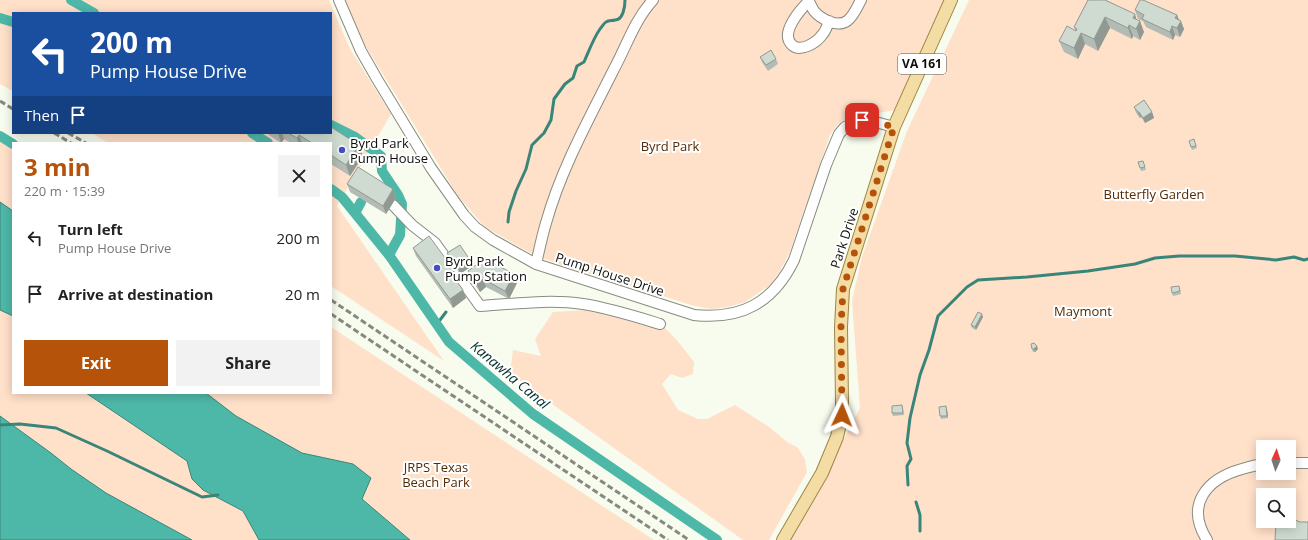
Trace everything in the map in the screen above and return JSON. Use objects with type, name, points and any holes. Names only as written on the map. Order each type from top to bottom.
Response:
[{"type":"main road","name":"Park Drive","points":[[782,540],[822,473],[837,438],[842,415],[841,327],[843,289],[894,127],[951,0]]},
{"type":"street","name":"Pump House Drive","points":[[339,0],[361,51],[377,78],[431,168],[464,215],[475,227],[493,240],[536,264],[694,315],[720,316],[749,308],[769,296],[787,274],[800,243],[826,165],[839,134],[845,127],[862,120],[894,127]]},
{"type":"street","points":[[536,264],[546,222],[575,147],[618,62],[629,35],[643,11],[652,0]]},
{"type":"street","points":[[829,21],[827,28],[818,40],[806,46],[798,48],[792,45],[789,40],[790,28],[797,14],[808,1],[814,10],[825,20],[829,21],[841,24],[852,16],[861,0]]},
{"type":"street","points":[[393,205],[412,225],[435,243],[480,306],[550,302],[582,304],[611,309],[660,324]]},
{"type":"street","points":[[1296,463],[1308,464]]},
{"type":"street","points":[[1207,540],[1201,530],[1199,519],[1198,506],[1202,496],[1209,486],[1219,478],[1236,471],[1256,466]]},
{"type":"green space","points":[[0,0],[329,0],[350,49],[391,114],[337,206],[444,361],[332,287],[332,142],[106,142],[94,134],[332,134],[332,12],[12,12],[12,90],[0,84]]},
{"type":"green space","name":"Byrd Park","points":[[344,0],[944,0],[895,110],[853,115],[843,120],[830,135],[789,254],[770,285],[745,302],[728,307],[711,309],[691,305],[613,280],[572,269],[534,255],[485,227],[458,196],[365,45]]},
{"type":"green space","name":"Maymont","points":[[969,0],[1308,0],[1308,540],[785,540],[823,479],[860,408],[852,301],[862,257],[907,131]]},
{"type":"green space","points":[[0,136],[12,143],[12,214],[0,207]]},
{"type":"green space","points":[[0,310],[12,316],[12,394],[87,394],[187,461],[192,479],[203,490],[243,511],[259,540],[192,540],[106,493],[0,416]]},
{"type":"green space","points":[[585,310],[616,316],[642,325],[663,326],[676,339],[694,362],[693,374],[682,378],[671,374],[662,384],[678,410],[698,419],[707,419],[735,405],[769,427],[787,442],[797,447],[805,459],[807,472],[769,540],[743,540],[510,374],[513,350],[541,356],[535,339],[553,312]]},
{"type":"green space","name":"JRPS Texas Beach Park","points":[[332,328],[654,540],[410,540],[361,499],[353,464],[302,453],[236,416],[207,394],[332,394]]},
{"type":"water","points":[[0,202],[12,210],[12,316],[0,310]]},
{"type":"water","points":[[87,394],[207,394],[236,416],[302,453],[353,464],[371,478],[362,499],[410,540],[259,540],[243,511],[203,490],[192,479],[187,461]]},
{"type":"water","points":[[0,416],[106,493],[192,540],[0,540]]},
{"type":"building","points":[[1088,0],[1105,0],[1135,14],[1133,18],[1140,21],[1136,29],[1129,25],[1128,28],[1105,17],[1094,39],[1081,33],[1074,48],[1059,41],[1067,26],[1076,31],[1077,29],[1074,27]]},
{"type":"building","points":[[1140,0],[1177,15],[1175,18],[1181,21],[1177,28],[1172,26],[1170,32],[1142,19],[1144,15],[1135,10]]},
{"type":"building","points":[[771,50],[776,59],[766,65],[760,57]]},
{"type":"building","points":[[1144,100],[1152,112],[1143,118],[1134,107]]},
{"type":"building","points":[[332,128],[359,145],[346,165],[332,156],[332,142],[310,142],[299,135],[297,138],[290,134],[332,134]]},
{"type":"building","points":[[1194,139],[1196,146],[1191,147],[1189,141]]},
{"type":"building","points":[[1143,161],[1145,167],[1140,168],[1138,162]]},
{"type":"building","points":[[358,167],[393,189],[383,206],[347,184]]},
{"type":"building","name":"Byrd Park Pump Station","points":[[429,236],[454,270],[451,273],[463,290],[450,299],[413,248]]},
{"type":"building","points":[[460,245],[470,260],[458,268],[447,253]]},
{"type":"building","points":[[485,258],[491,266],[493,263],[514,274],[505,291],[483,279],[476,283],[468,271]]},
{"type":"building","points":[[1179,286],[1180,291],[1172,293],[1171,287]]},
{"type":"building","points":[[978,312],[982,314],[975,327],[971,325]]},
{"type":"building","points":[[1034,343],[1037,346],[1032,349],[1031,344]]},
{"type":"building","points":[[902,405],[903,413],[892,413],[892,406]]},
{"type":"building","points":[[946,406],[947,416],[940,416],[939,407]]},
{"type":"building","points":[[1296,520],[1308,522],[1308,540],[1275,540],[1276,528],[1296,528]]},
{"type":"waterway","name":"Kanawha Canal","points":[[71,0],[92,12]]},
{"type":"waterway","points":[[508,222],[509,212],[516,191],[526,169],[532,145],[544,133],[551,120],[554,99],[565,84],[573,78],[577,66],[584,62],[595,37],[604,24],[622,16],[625,0]]},
{"type":"waterway","points":[[0,18],[12,22]]},
{"type":"waterway","name":"Kanawha Canal","points":[[332,126],[355,137],[381,156],[382,171],[398,195],[402,204],[400,235],[389,255],[449,342],[533,414],[717,540]]},
{"type":"waterway","points":[[254,134],[266,142]]},
{"type":"waterway","points":[[0,136],[12,143]]},
{"type":"waterway","points":[[332,190],[342,197],[389,255]]},
{"type":"waterway","name":"Kanawha Canal","points":[[355,213],[361,202]]},
{"type":"waterway","points":[[908,485],[907,466],[911,459],[907,443],[910,418],[920,375],[929,350],[938,316],[967,287],[978,280],[1088,271],[1135,264],[1155,258],[1179,256],[1235,256],[1276,260],[1294,257],[1304,260],[1308,259]]},
{"type":"waterway","points":[[437,324],[446,312]]},
{"type":"waterway","points":[[0,425],[20,424],[56,428],[202,497],[218,495]]},
{"type":"waterway","points":[[916,502],[920,515],[920,531]]},
{"type":"railway","points":[[0,101],[12,108]]},
{"type":"railway","points":[[56,134],[69,142]]},
{"type":"railway","points":[[70,134],[84,142]]},
{"type":"railway","points":[[332,301],[689,540]]},
{"type":"railway","points":[[332,315],[668,540]]},
{"type":"place","name":"Byrd Park Pump House","points":[[342,150]]},
{"type":"place","name":"Byrd Park Pump Station","points":[[437,268]]},
{"type":"route","points":[[842,415],[841,327],[843,289],[894,127],[862,120]]},
{"type":"park label","name":"Butterfly Garden","points":[[1154,194]]}]
